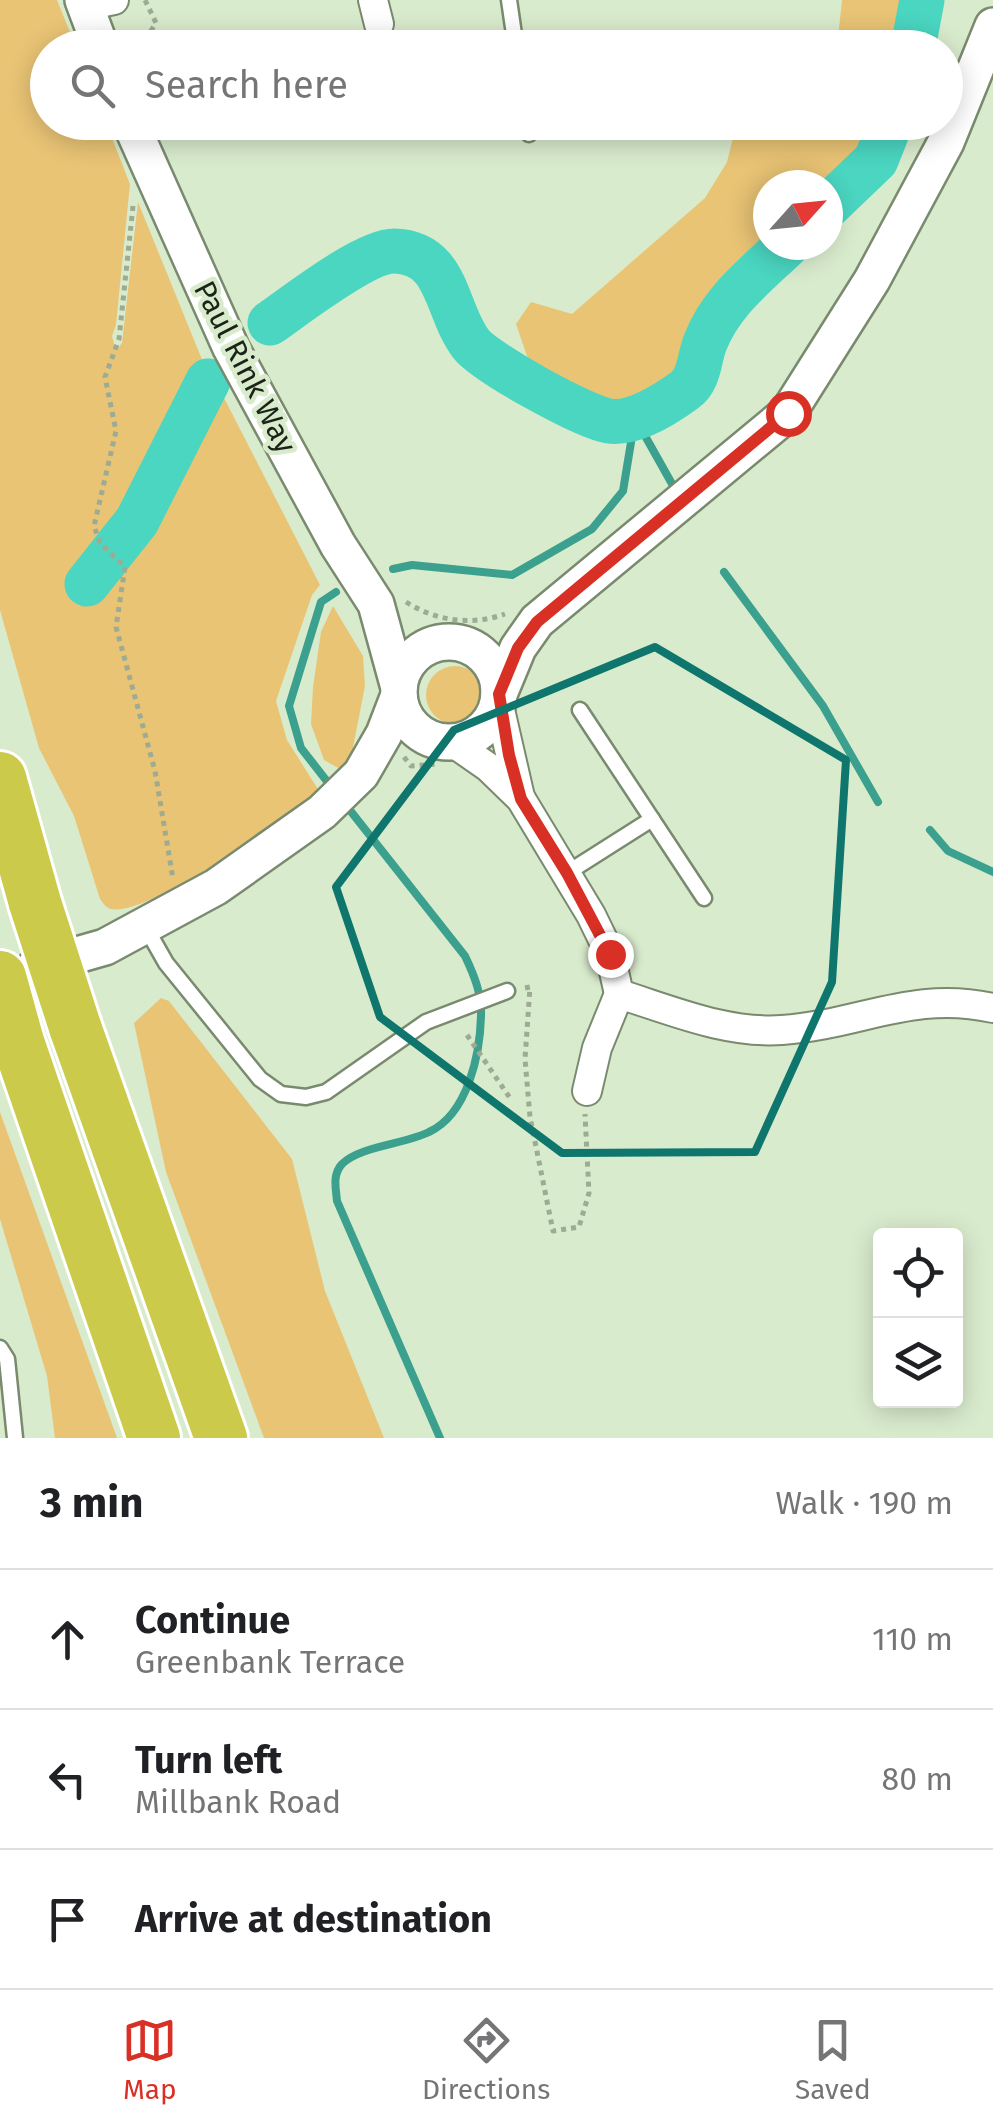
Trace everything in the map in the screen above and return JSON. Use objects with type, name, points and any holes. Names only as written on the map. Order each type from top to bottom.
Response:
[{"type":"highway","points":[[0,778],[75,1027],[221,1438]]},
{"type":"highway","points":[[0,977],[18,1042],[154,1438]]},
{"type":"street","points":[[94,2],[98,30]]},
{"type":"street","points":[[963,100],[993,26]]},
{"type":"street","name":"Paul Rink Way","points":[[138,140],[230,348],[338,545],[389,602],[402,624],[453,642]]},
{"type":"street","points":[[0,977],[105,947],[216,887],[322,812],[355,780],[384,734],[409,661],[420,651],[525,616],[788,413],[872,280],[947,140]]},
{"type":"street","name":"Paul Rink Way","points":[[389,602],[399,691]]},
{"type":"street","points":[[355,780],[402,754],[468,739],[482,730],[493,717],[525,616]]},
{"type":"street","points":[[453,642],[472,648],[492,667],[521,799]]},
{"type":"street","points":[[399,691],[402,712],[412,726],[426,737],[447,742],[488,767],[521,799],[567,873],[610,954],[619,994],[597,1048],[586,1091]]},
{"type":"street","points":[[619,994],[708,1022],[760,1030],[811,1028],[912,1003],[993,1008]]},
{"type":"lane","points":[[509,0],[513,30]]},
{"type":"lane","points":[[580,710],[704,898]]},
{"type":"lane","points":[[567,873],[652,819]]},
{"type":"lane","points":[[144,926],[166,963],[260,1079],[281,1094],[306,1098],[326,1092],[426,1022],[508,991]]},
{"type":"lane","points":[[0,1348],[7,1359],[15,1438]]},
{"type":"path","points":[[146,0],[156,23],[152,30]]},
{"type":"path","points":[[133,205],[118,339],[104,376],[116,431],[94,526],[100,544],[125,567],[116,627],[155,771],[178,908]]},
{"type":"path","points":[[389,602],[462,621],[525,616]]},
{"type":"path","points":[[508,991],[530,987],[524,1059],[530,1117],[553,1232],[579,1227],[589,1193],[586,1091]]},
{"type":"path","points":[[467,1035],[510,1098]]},
{"type":"highlighted area","points":[[655,647],[846,760],[832,982],[755,1152],[562,1153],[380,1017],[336,887],[454,730]]},
{"type":"shaded area","points":[[0,0],[57,0],[69,30],[30,30],[30,140],[113,140],[130,184],[112,336],[116,351],[122,343],[138,202],[203,362],[130,508],[84,574],[90,595],[145,535],[221,392],[320,585],[312,595],[276,701],[287,740],[321,794],[218,864],[155,898],[111,909],[100,899],[74,816],[39,748],[0,610]]},
{"type":"shaded area","points":[[842,0],[915,0],[909,30],[839,30]]},
{"type":"shaded area","points":[[732,140],[876,140],[872,153],[843,179],[843,170],[753,170],[754,260],[720,291],[700,317],[665,390],[625,400],[608,399],[578,389],[528,359],[516,324],[531,302],[572,314],[705,198],[727,162]]},
{"type":"shaded area","points":[[333,606],[363,656],[365,686],[350,763],[342,770],[324,760],[311,724],[321,632]]},
{"type":"shaded area","points":[[455,666],[475,675],[484,695],[475,715],[455,724],[435,715],[426,695],[435,675]]},
{"type":"shaded area","points":[[161,998],[169,1001],[292,1159],[325,1291],[384,1438],[264,1438],[166,1172],[134,1023]]},
{"type":"shaded area","points":[[0,1112],[117,1438],[55,1438],[47,1376],[0,1219]]},
{"type":"waterway","points":[[916,30],[922,0]]},
{"type":"waterway","points":[[843,192],[876,160],[884,140]]},
{"type":"waterway","points":[[270,323],[366,260],[394,251],[412,254],[436,272],[462,330],[480,353],[558,400],[609,421],[628,420],[649,412],[690,385],[720,314],[771,260]]},
{"type":"waterway","points":[[87,584],[137,521],[208,381]]},
{"type":"waterway","points":[[635,418],[676,491]]},
{"type":"waterway","points":[[393,569],[412,565],[512,575],[592,529],[623,491],[635,418]]},
{"type":"waterway","points":[[724,572],[823,706],[878,802]]},
{"type":"waterway","points":[[333,789],[301,748],[289,706],[321,602],[336,592]]},
{"type":"waterway","points":[[345,804],[465,956],[480,1000],[474,1065],[453,1112],[429,1132],[350,1158],[336,1177],[337,1201],[440,1438]]},
{"type":"waterway","points":[[930,830],[948,851],[993,872]]},
{"type":"route","points":[[610,954],[567,873],[521,799],[499,694],[518,648],[537,622],[788,413]]}]
